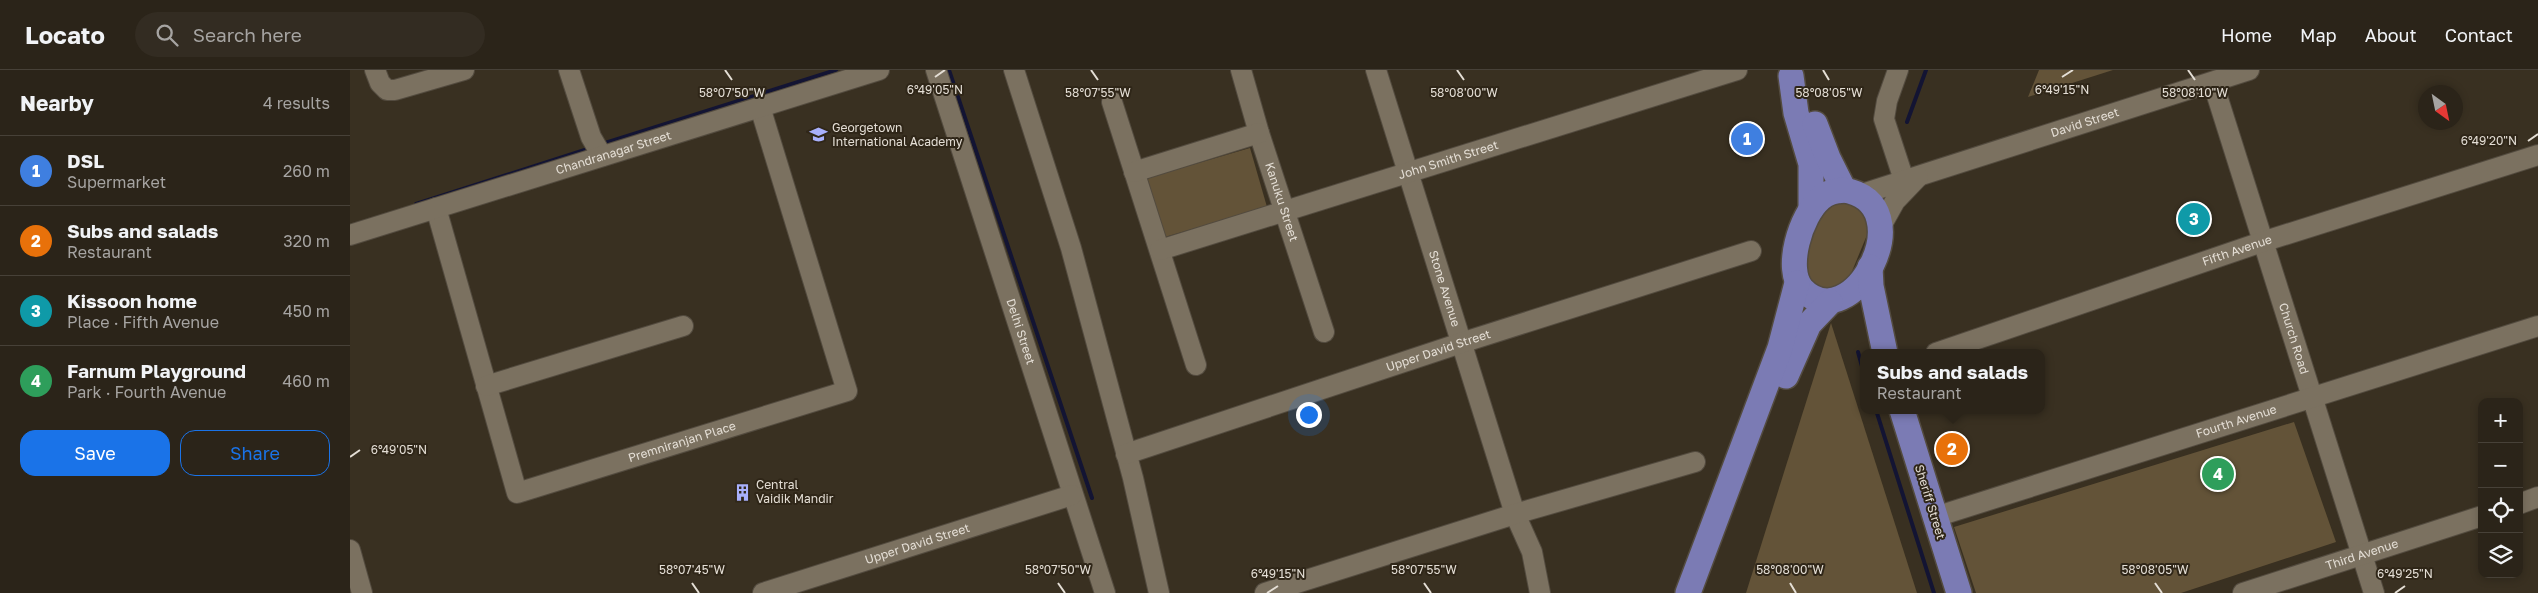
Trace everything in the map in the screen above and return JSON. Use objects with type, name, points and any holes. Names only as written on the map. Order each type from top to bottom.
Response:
[{"type":"main road","points":[[1688,593],[1787,352],[1809,324],[1835,301],[1855,290],[1870,267],[1880,238],[1881,226],[1875,206],[1853,192],[1828,158],[1802,90],[1790,73]]},
{"type":"main road","points":[[1703,593],[1787,352],[1797,283],[1793,271],[1795,251],[1811,209],[1811,164],[1796,112],[1790,73]]},
{"type":"main road","points":[[1811,209],[1827,194],[1853,192]]},
{"type":"main road","points":[[1870,267],[1871,286],[1882,343]]},
{"type":"main road","points":[[1797,283],[1812,297],[1853,305],[1863,313],[1882,343]]},
{"type":"main road","name":"Sheriff Street","points":[[1903,414],[1959,593]]},
{"type":"street","points":[[375,70],[380,83],[387,90],[406,88],[464,70]]},
{"type":"street","points":[[569,70],[597,148]]},
{"type":"street","name":"Chandranagar Street","points":[[350,235],[436,208],[597,148],[760,107],[879,70]]},
{"type":"street","name":"Delhi Street","points":[[936,70],[1104,593]]},
{"type":"street","points":[[1014,70],[1071,248],[1126,454],[1159,593]]},
{"type":"street","name":"Kanuku Street","points":[[1241,70],[1259,133],[1324,332]]},
{"type":"street","name":"Stone Avenue","points":[[1376,70],[1515,514],[1532,552],[1540,593]]},
{"type":"street","name":"John Smith Street","points":[[1160,250],[1737,70]]},
{"type":"street","points":[[1898,70],[1887,101],[1884,119],[1912,178]]},
{"type":"street","name":"David Street","points":[[1853,192],[1912,178],[2250,70]]},
{"type":"street","name":"Church Road","points":[[2213,82],[2374,593]]},
{"type":"street","points":[[1112,102],[1196,365]]},
{"type":"street","name":"Premniranjan Place","points":[[436,208],[517,493],[847,390],[760,107]]},
{"type":"street","points":[[1134,172],[1259,133]]},
{"type":"street","name":"Fifth Avenue","points":[[1948,349],[2262,242],[2538,155]]},
{"type":"street","name":"David Street","points":[[1881,226],[1895,201],[1912,178]]},
{"type":"street","name":"Upper David Street","points":[[1126,454],[1461,343],[1751,252]]},
{"type":"street","points":[[486,386],[683,326]]},
{"type":"street","name":"Fourth Avenue","points":[[1934,517],[2538,326]]},
{"type":"street","points":[[1265,593],[1515,514],[1695,462]]},
{"type":"street","name":"Upper David Street","points":[[763,593],[1072,495]]},
{"type":"street","points":[[2523,503],[2538,498]]},
{"type":"street","name":"Third Avenue","points":[[2243,593],[2478,517]]},
{"type":"street","points":[[350,550],[362,593]]},
{"type":"shaded area","points":[[2039,70],[2113,70],[2028,97]]},
{"type":"shaded area","points":[[1250,148],[1267,207],[1165,237],[1147,178]]},
{"type":"shaded area","points":[[1838,201],[1854,203],[1867,218],[1867,235],[1848,281],[1829,289],[1815,285],[1806,274],[1805,257],[1824,210]]},
{"type":"shaded area","points":[[1831,323],[1917,593],[1746,593]]},
{"type":"shaded area","points":[[2294,422],[2336,542],[2181,593],[1976,593],[1954,527]]},
{"type":"waterway","points":[[602,144],[836,70]]},
{"type":"waterway","points":[[949,70],[1092,498]]},
{"type":"waterway","points":[[1907,122],[1926,70]]},
{"type":"waterway","points":[[416,204],[591,148]]},
{"type":"waterway","points":[[1858,352],[1860,359]]},
{"type":"waterway","points":[[1877,414],[1934,593]]},
{"type":"place","name":"Georgetown International Academy","points":[[818,135]]},
{"type":"place","name":"DSL","points":[[1747,139]]},
{"type":"place","name":"Kissoon home","points":[[2194,219]]},
{"type":"place","name":"Subs and salads","points":[[1952,449]]},
{"type":"place","name":"Farnum Playground","points":[[2218,474]]},
{"type":"place","name":"Central Vaidik Mandir","points":[[742,492]]}]
